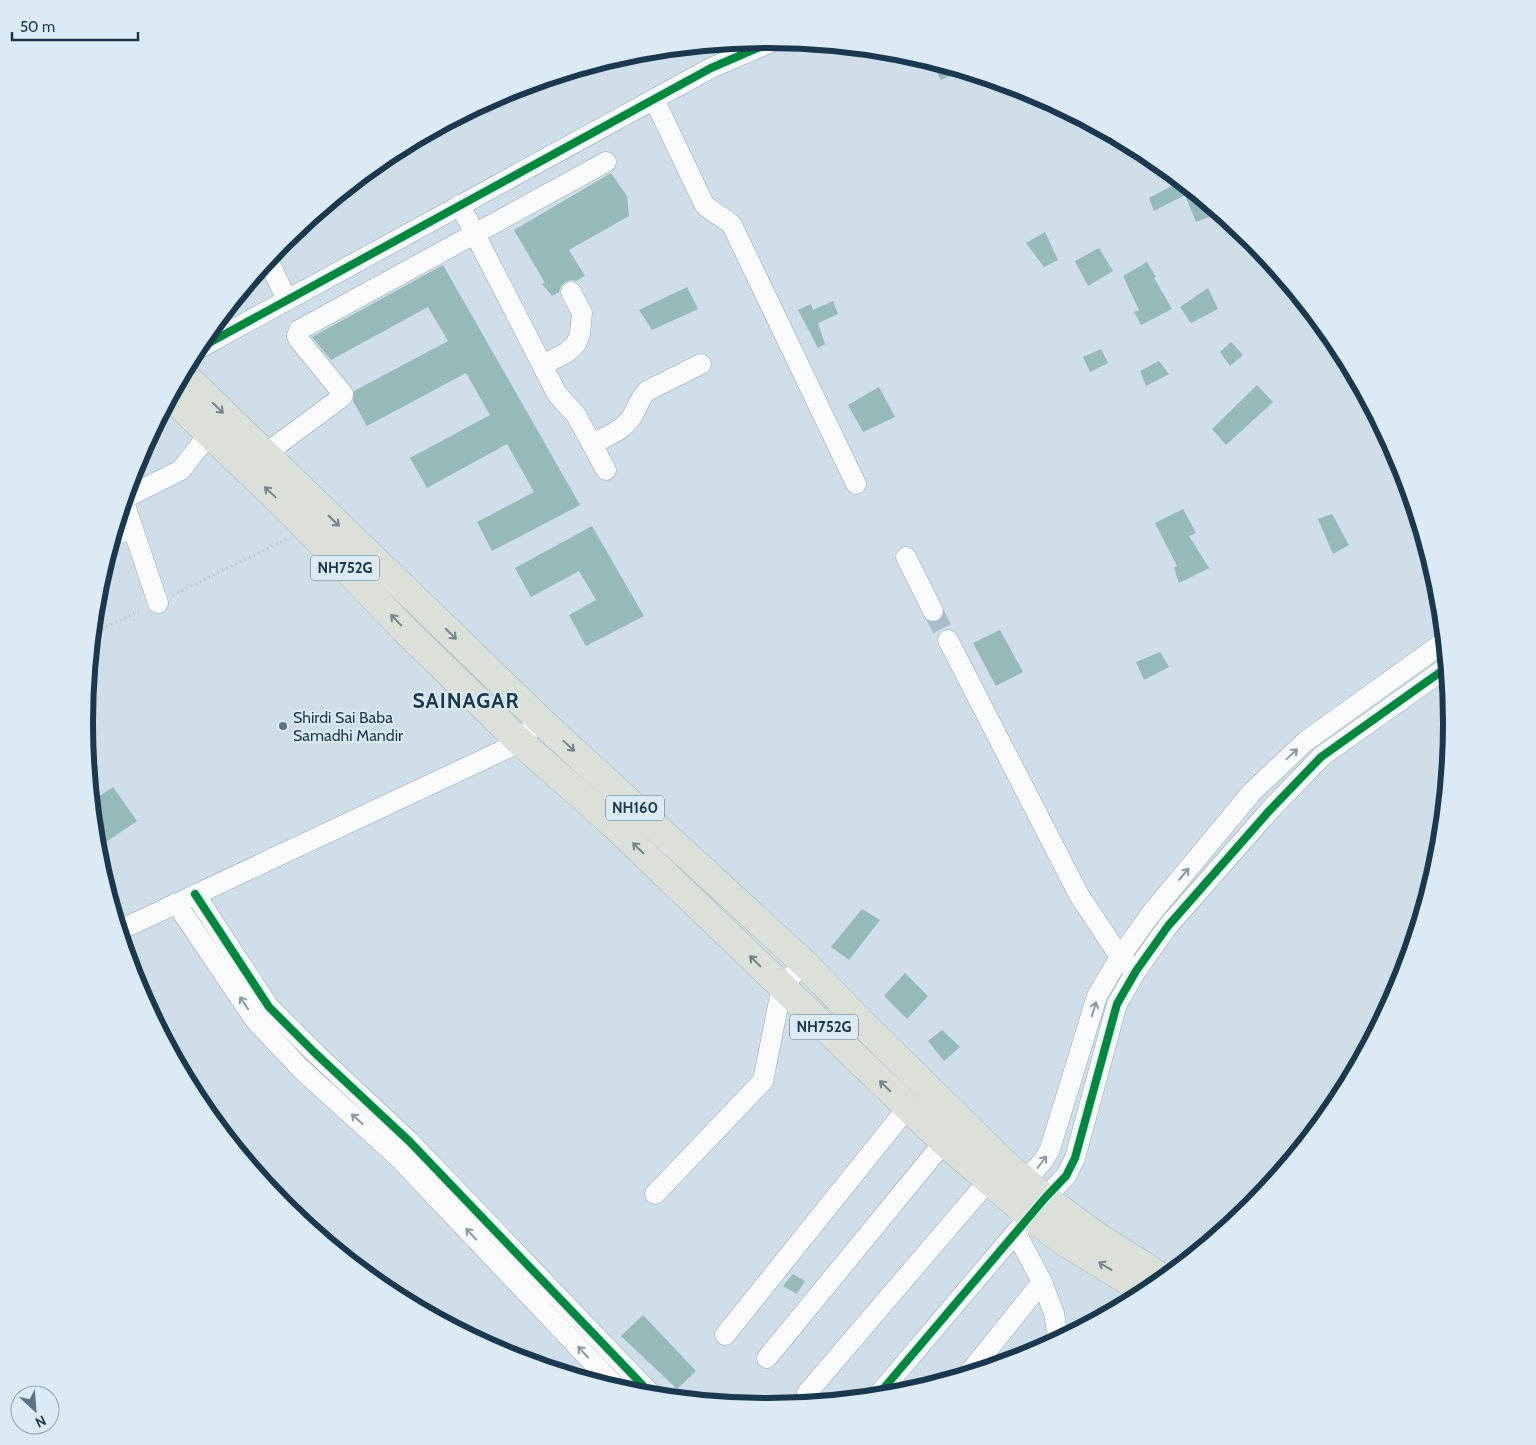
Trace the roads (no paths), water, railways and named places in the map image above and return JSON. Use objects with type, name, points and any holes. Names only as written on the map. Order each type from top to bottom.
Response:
[{"type":"highway","name":"NH160","points":[[187,378],[541,721],[804,963],[919,1080],[1025,1205],[1094,1234],[1157,1274]]},
{"type":"highway","name":"NH752G","points":[[175,401],[302,524],[405,630],[518,740],[613,824],[944,1142],[989,1180],[1025,1205],[1063,1241],[1138,1287]]},
{"type":"street","points":[[211,342],[711,68],[757,48]]},
{"type":"street","points":[[654,99],[704,204],[712,213],[725,218],[732,226],[856,484]]},
{"type":"street","points":[[265,454],[338,400],[343,394],[299,340],[297,336],[299,330],[606,162]]},
{"type":"street","points":[[460,205],[557,394],[576,415],[606,470]]},
{"type":"street","points":[[271,266],[287,300]]},
{"type":"street","points":[[542,365],[566,353],[576,344],[580,334],[582,313],[571,292]]},
{"type":"street","points":[[592,444],[625,425],[632,416],[641,397],[647,391],[701,364]]},
{"type":"street","points":[[133,494],[181,470],[209,434]]},
{"type":"street","points":[[124,532],[158,603]]},
{"type":"street","points":[[906,557],[933,611]]},
{"type":"street","points":[[948,640],[1079,895],[1120,957],[1136,971]]},
{"type":"street","points":[[885,1387],[1025,1205],[1043,1161],[1050,1149],[1098,996],[1120,957],[1150,915],[1252,792],[1306,741],[1438,646]]},
{"type":"street","points":[[1025,1205],[1066,1176],[1075,1158],[1117,1004],[1136,971],[1168,926],[1270,810],[1321,757],[1441,671]]},
{"type":"street","points":[[125,927],[510,747],[541,721]]},
{"type":"street","points":[[195,894],[269,1007],[409,1142],[644,1386]]},
{"type":"street","points":[[176,903],[255,1020],[301,1069],[397,1156],[606,1377]]},
{"type":"street","points":[[655,1194],[763,1081],[782,986],[804,963]]},
{"type":"street","points":[[725,1335],[908,1107]]},
{"type":"street","points":[[768,1358],[944,1142]]},
{"type":"street","points":[[808,1394],[989,1180]]},
{"type":"street","points":[[1025,1205],[1042,1282],[1054,1313],[1057,1332]]},
{"type":"street","points":[[975,1365],[1042,1282]]},
{"type":"tunnel","points":[[933,611],[948,640]]},
{"type":"place","name":"Shirdi Sai Baba Samadhi Mandir","points":[[283,726]]},
{"type":"district","name":"SAINAGAR","points":[[466,701]]}]
